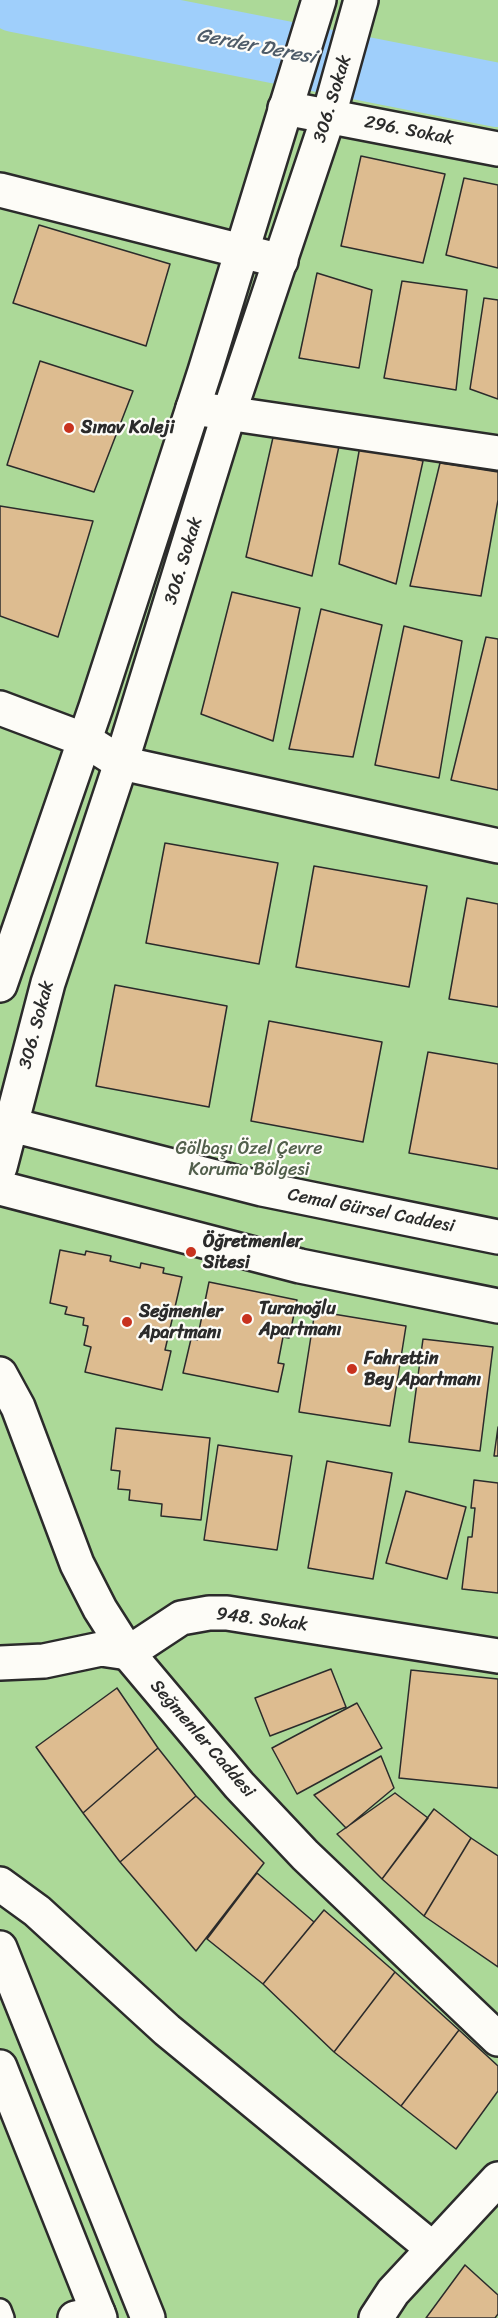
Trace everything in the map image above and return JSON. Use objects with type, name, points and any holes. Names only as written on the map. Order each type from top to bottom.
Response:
[{"type":"street","points":[[0,985],[85,740],[193,408],[319,0]]},
{"type":"street","name":"306. Sokak","points":[[0,1167],[5,1123],[48,983],[121,763],[229,413],[333,100],[362,0]]},
{"type":"street","name":"296. Sokak","points":[[290,94],[333,100],[498,148]]},
{"type":"street","points":[[0,190],[281,261]]},
{"type":"street","points":[[193,408],[498,453]]},
{"type":"street","points":[[0,708],[85,740],[121,763],[498,846]]},
{"type":"street","name":"Cemal Gürsel Caddesi","points":[[5,1123],[262,1190],[498,1237]]},
{"type":"street","points":[[0,1188],[300,1266],[498,1306]]},
{"type":"street","name":"Seğmenler Caddesi","points":[[0,1374],[18,1407],[77,1564],[100,1609],[128,1653],[239,1785],[305,1856],[498,2039]]},
{"type":"street","name":"948. Sokak","points":[[128,1653],[181,1618],[209,1613],[498,1656]]},
{"type":"street","points":[[0,1663],[44,1661],[101,1649],[128,1653]]},
{"type":"street","points":[[0,1884],[36,1911],[167,2030],[433,2249]]},
{"type":"street","points":[[0,1948],[148,2318]]},
{"type":"street","points":[[0,2067],[91,2316]]},
{"type":"street","points":[[376,2318],[393,2292],[498,2179]]},
{"type":"lane","points":[[0,2310],[3,2318]]},
{"type":"green space","name":"Gölbaşı Özel Çevre Koruma Bölgesi","points":[[0,0],[498,0],[498,2318],[0,2318]]},
{"type":"building","points":[[361,156],[445,174],[423,263],[341,246]]},
{"type":"building","points":[[464,178],[498,185],[498,268],[446,255]]},
{"type":"building","points":[[39,225],[170,264],[146,346],[13,303]]},
{"type":"building","points":[[317,273],[372,290],[359,368],[299,358]]},
{"type":"building","points":[[402,281],[467,290],[456,390],[384,378]]},
{"type":"building","points":[[484,298],[498,300],[498,399],[470,389]]},
{"type":"building","name":"Sınav Koleji","points":[[40,361],[133,391],[94,492],[7,465]]},
{"type":"building","points":[[274,433],[339,446],[312,576],[246,557]]},
{"type":"building","points":[[360,446],[423,461],[396,584],[339,564]]},
{"type":"building","points":[[440,463],[498,472],[498,500],[481,596],[410,586]]},
{"type":"building","points":[[0,506],[93,521],[58,637],[0,616]]},
{"type":"building","points":[[232,592],[300,608],[273,741],[201,714]]},
{"type":"building","points":[[321,609],[382,625],[353,757],[289,749]]},
{"type":"building","points":[[404,626],[462,641],[439,778],[375,765]]},
{"type":"building","points":[[486,637],[498,639],[498,790],[451,780]]},
{"type":"building","points":[[165,843],[278,863],[259,964],[146,943]]},
{"type":"building","points":[[314,866],[427,886],[409,987],[296,967]]},
{"type":"building","points":[[467,898],[498,904],[498,1007],[449,999]]},
{"type":"building","points":[[115,985],[227,1006],[209,1107],[96,1086]]},
{"type":"building","points":[[269,1021],[382,1042],[363,1142],[251,1121]]},
{"type":"building","points":[[428,1052],[498,1064],[498,1169],[409,1153]]},
{"type":"building","name":"Seğmenler Apartmanı","points":[[60,1250],[85,1255],[86,1251],[111,1256],[110,1261],[140,1268],[141,1263],[164,1268],[163,1273],[182,1277],[165,1350],[171,1351],[162,1390],[85,1372],[91,1347],[84,1345],[88,1326],[83,1325],[84,1318],[65,1314],[67,1307],[50,1303]]},
{"type":"building","name":"Turanoğlu Apartmanı","points":[[209,1282],[297,1300],[289,1338],[283,1337],[278,1363],[284,1364],[278,1392],[183,1373],[191,1339],[197,1340]]},
{"type":"building","name":"Fahrettin Bey Apartmanı","points":[[315,1311],[406,1326],[390,1426],[299,1412]]},
{"type":"building","points":[[423,1339],[493,1347],[480,1451],[409,1442]]},
{"type":"building","points":[[498,1427],[498,1456],[494,1456]]},
{"type":"building","points":[[116,1428],[210,1438],[201,1520],[161,1516],[162,1504],[129,1500],[130,1490],[118,1489],[120,1471],[111,1470]]},
{"type":"building","points":[[218,1445],[292,1456],[277,1550],[204,1540]]},
{"type":"building","points":[[327,1461],[392,1473],[373,1579],[308,1568]]},
{"type":"building","points":[[474,1480],[498,1483],[498,1593],[462,1589],[468,1537],[472,1537],[475,1508],[471,1508]]},
{"type":"building","points":[[406,1491],[466,1507],[447,1579],[386,1563]]},
{"type":"building","points":[[331,1669],[346,1707],[270,1736],[255,1698]]},
{"type":"building","points":[[411,1670],[498,1679],[498,1788],[399,1778]]},
{"type":"building","points":[[117,1688],[158,1748],[83,1813],[36,1747]]},
{"type":"building","points":[[357,1703],[382,1748],[297,1794],[272,1748]]},
{"type":"building","points":[[158,1748],[196,1796],[120,1862],[83,1813]]},
{"type":"building","points":[[381,1756],[394,1788],[346,1828],[314,1795]]},
{"type":"building","points":[[395,1793],[428,1818],[382,1879],[337,1834]]},
{"type":"building","points":[[196,1796],[264,1863],[196,1951],[120,1862]]},
{"type":"building","points":[[434,1809],[471,1838],[424,1916],[382,1879]]},
{"type":"building","points":[[471,1838],[498,1856],[498,1967],[424,1916]]},
{"type":"building","points":[[257,1873],[314,1922],[263,1984],[207,1939]]},
{"type":"building","points":[[324,1910],[395,1972],[334,2052],[263,1984]]},
{"type":"building","points":[[395,1972],[459,2030],[401,2106],[334,2052]]},
{"type":"building","points":[[459,2030],[498,2066],[498,2091],[456,2149],[401,2106]]},
{"type":"building","points":[[465,2265],[498,2295],[498,2314],[495,2318],[426,2318]]},
{"type":"waterway","name":"Gerder Deresi","points":[[15,0],[498,95]]},
{"type":"place","name":"Sınav Koleji","points":[[69,428]]},
{"type":"place","name":"Öğretmenler Sitesi","points":[[191,1252]]},
{"type":"place","name":"Turanoğlu Apartmanı","points":[[247,1319]]},
{"type":"place","name":"Seğmenler Apartmanı","points":[[127,1322]]},
{"type":"place","name":"Fahrettin Bey Apartmanı","points":[[352,1369]]}]
